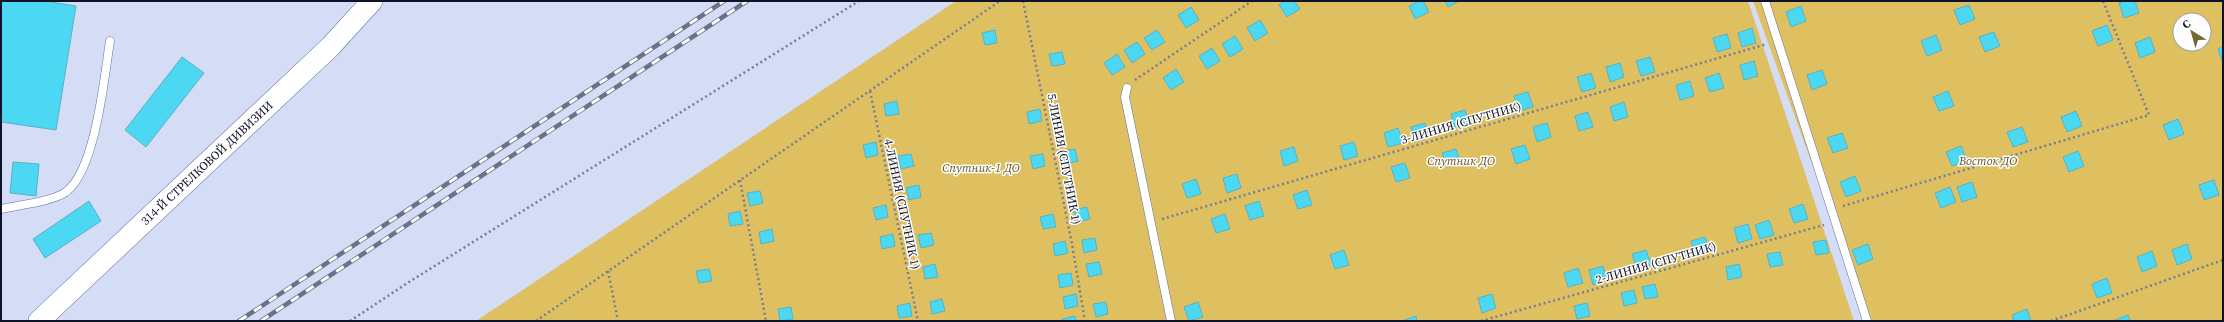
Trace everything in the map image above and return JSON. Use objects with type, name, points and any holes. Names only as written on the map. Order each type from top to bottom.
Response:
[{"type":"street","name":"314-Й СТРЕЛКОВОЙ ДИВИЗИИ","points":[[39,321],[330,47],[372,1]]},
{"type":"lane","points":[[1765,1],[1867,321]]},
{"type":"lane","points":[[1,209],[54,198],[66,192],[75,182],[90,150],[110,41]]},
{"type":"lane","points":[[1127,88],[1125,97],[1171,321]]},
{"type":"path","points":[[350,321],[409,282],[859,1]]},
{"type":"path","points":[[536,321],[1000,1]]},
{"type":"path","name":"5-ЛИНИЯ (СПУТНИК 1)","points":[[1023,1],[1072,244],[1085,321]]},
{"type":"path","points":[[1127,88],[1143,73],[1252,1]]},
{"type":"path","points":[[1831,209],[2149,115],[2103,1]]},
{"type":"path","name":"3-ЛИНИЯ (СПУТНИК)","points":[[1150,222],[1777,41]]},
{"type":"path","name":"4-ЛИНИЯ (СПУТНИК 1)","points":[[870,91],[918,321]]},
{"type":"path","points":[[740,180],[766,321]]},
{"type":"path","name":"2-ЛИНИЯ (СПУТНИК)","points":[[1481,321],[1835,222]]},
{"type":"path","points":[[2051,321],[2223,260]]},
{"type":"path","points":[[608,271],[618,321]]},
{"type":"green space","name":"Спутник ДО","points":[[956,1],[1748,1],[1854,321],[476,321]]},
{"type":"green space","name":"Восток ДО","points":[[1753,1],[2223,1],[2223,321],[1869,321]]},
{"type":"building","points":[[1,1],[45,1],[76,6],[56,130],[1,122]]},
{"type":"building","points":[[1284,1],[1294,1],[1300,9],[1287,17],[1279,5]]},
{"type":"building","points":[[1419,1],[1423,1],[1429,12],[1415,19],[1409,6]]},
{"type":"building","points":[[1445,1],[1459,1],[1448,7]]},
{"type":"building","points":[[2125,1],[2135,1],[2139,13],[2124,18],[2119,3]]},
{"type":"building","points":[[1969,5],[1975,19],[1960,25],[1954,10]]},
{"type":"building","points":[[1801,6],[1806,21],[1791,27],[1786,12]]},
{"type":"building","points":[[1191,7],[1199,20],[1186,28],[1178,15]]},
{"type":"building","points":[[1260,20],[1268,33],[1255,41],[1247,28]]},
{"type":"building","points":[[2107,25],[2113,40],[2098,46],[2092,31]]},
{"type":"building","points":[[1752,28],[1756,43],[1742,47],[1738,33]]},
{"type":"building","points":[[995,30],[997,43],[985,45],[982,33]]},
{"type":"building","points":[[1157,30],[1165,42],[1152,50],[1144,38]]},
{"type":"building","points":[[1994,32],[2000,46],[1985,52],[1979,37]]},
{"type":"building","points":[[1727,34],[1731,48],[1717,52],[1713,38]]},
{"type":"building","points":[[1936,35],[1942,50],[1927,56],[1921,41]]},
{"type":"building","points":[[1235,36],[1243,49],[1230,57],[1222,44]]},
{"type":"building","points":[[2150,37],[2155,52],[2140,58],[2135,43]]},
{"type":"building","points":[[1137,42],[1145,54],[1132,63],[1124,50]]},
{"type":"building","points":[[2223,47],[2223,63],[2218,49]]},
{"type":"building","points":[[1212,48],[1220,61],[1207,69],[1199,56]]},
{"type":"building","points":[[1062,52],[1065,64],[1052,66],[1049,54]]},
{"type":"building","points":[[1117,54],[1125,67],[1112,75],[1104,63]]},
{"type":"building","points":[[182,57],[204,73],[146,147],[125,130]]},
{"type":"building","points":[[1650,57],[1655,72],[1641,76],[1636,61]]},
{"type":"building","points":[[1754,61],[1758,76],[1744,80],[1740,65]]},
{"type":"building","points":[[1620,63],[1624,77],[1610,82],[1606,67]]},
{"type":"building","points":[[1176,69],[1184,82],[1171,90],[1163,78]]},
{"type":"building","points":[[1822,70],[1827,84],[1812,90],[1807,75]]},
{"type":"building","points":[[1591,73],[1596,88],[1582,92],[1577,77]]},
{"type":"building","points":[[1719,73],[1724,88],[1710,92],[1705,78]]},
{"type":"building","points":[[1690,81],[1694,96],[1680,100],[1676,85]]},
{"type":"building","points":[[1948,91],[1954,106],[1939,111],[1933,97]]},
{"type":"building","points":[[1528,92],[1533,107],[1519,111],[1514,96]]},
{"type":"building","points":[[897,101],[899,114],[886,116],[884,104]]},
{"type":"building","points":[[1624,102],[1628,117],[1614,121],[1610,107]]},
{"type":"building","points":[[1040,109],[1042,121],[1029,124],[1027,112]]},
{"type":"building","points":[[1465,110],[1469,124],[1455,128],[1451,114]]},
{"type":"building","points":[[2076,111],[2082,126],[2067,132],[2061,117]]},
{"type":"building","points":[[1588,112],[1593,127],[1579,131],[1575,116]]},
{"type":"building","points":[[2178,119],[2184,134],[2169,140],[2163,125]]},
{"type":"building","points":[[1425,123],[1429,137],[1415,142],[1411,127]]},
{"type":"building","points":[[1547,123],[1551,137],[1537,142],[1533,127]]},
{"type":"building","points":[[2022,127],[2028,142],[2013,147],[2007,132]]},
{"type":"building","points":[[1398,128],[1403,143],[1388,147],[1384,133]]},
{"type":"building","points":[[1842,133],[1848,148],[1833,153],[1827,138]]},
{"type":"building","points":[[876,142],[878,155],[866,158],[863,145]]},
{"type":"building","points":[[1354,142],[1358,156],[1344,160],[1340,146]]},
{"type":"building","points":[[1525,145],[1530,159],[1516,164],[1511,149]]},
{"type":"building","points":[[1961,146],[1967,161],[1952,166],[1946,152]]},
{"type":"building","points":[[1294,147],[1298,161],[1284,166],[1280,151]]},
{"type":"building","points":[[1075,149],[1078,161],[1065,164],[1063,151]]},
{"type":"building","points":[[1456,149],[1461,163],[1447,167],[1442,153]]},
{"type":"building","points":[[2078,151],[2084,166],[2069,172],[2063,157]]},
{"type":"building","points":[[911,154],[914,166],[901,169],[898,156]]},
{"type":"building","points":[[1043,154],[1045,166],[1033,169],[1030,156]]},
{"type":"building","points":[[13,162],[39,164],[36,196],[10,193]]},
{"type":"building","points":[[1405,163],[1410,178],[1396,182],[1391,167]]},
{"type":"building","points":[[1237,174],[1241,188],[1227,193],[1223,178]]},
{"type":"building","points":[[1855,176],[1861,191],[1846,197],[1840,182]]},
{"type":"building","points":[[1196,179],[1201,194],[1187,198],[1182,184]]},
{"type":"building","points":[[2214,180],[2219,195],[2204,200],[2199,185]]},
{"type":"building","points":[[1972,182],[1977,197],[1962,202],[1957,187]]},
{"type":"building","points":[[919,185],[921,197],[909,200],[906,188]]},
{"type":"building","points":[[1950,187],[1956,202],[1941,208],[1935,193]]},
{"type":"building","points":[[1307,190],[1312,205],[1298,209],[1293,195]]},
{"type":"building","points":[[760,191],[763,203],[750,206],[747,193]]},
{"type":"building","points":[[89,201],[101,221],[45,258],[33,239]]},
{"type":"building","points":[[1259,201],[1264,216],[1250,220],[1245,206]]},
{"type":"building","points":[[1803,204],[1808,219],[1794,223],[1789,209]]},
{"type":"building","points":[[886,205],[888,217],[876,220],[873,208]]},
{"type":"building","points":[[1087,207],[1090,219],[1077,222],[1074,210]]},
{"type":"building","points":[[740,211],[743,224],[730,226],[728,214]]},
{"type":"building","points":[[1053,214],[1056,227],[1043,229],[1040,217]]},
{"type":"building","points":[[1225,214],[1230,229],[1216,233],[1211,219]]},
{"type":"building","points":[[1769,220],[1774,235],[1760,239],[1755,225]]},
{"type":"building","points":[[1748,224],[1752,239],[1738,243],[1734,228]]},
{"type":"building","points":[[772,229],[774,241],[761,244],[759,232]]},
{"type":"building","points":[[931,233],[934,245],[921,248],[918,235]]},
{"type":"building","points":[[893,234],[895,246],[882,249],[880,237]]},
{"type":"building","points":[[1705,237],[1710,251],[1696,255],[1691,241]]},
{"type":"building","points":[[1095,238],[1097,250],[1084,253],[1082,240]]},
{"type":"building","points":[[1826,240],[1829,253],[1816,255],[1813,242]]},
{"type":"building","points":[[1065,241],[1068,253],[1055,256],[1053,244]]},
{"type":"building","points":[[1868,244],[1873,259],[1858,265],[1852,250]]},
{"type":"building","points":[[2187,244],[2192,259],[2177,265],[2172,250]]},
{"type":"building","points":[[1344,250],[1349,265],[1335,269],[1330,255]]},
{"type":"building","points":[[1646,250],[1651,264],[1637,269],[1632,254]]},
{"type":"building","points":[[2152,251],[2157,266],[2142,272],[2137,257]]},
{"type":"building","points":[[1780,252],[1783,265],[1770,267],[1767,254]]},
{"type":"building","points":[[1099,262],[1102,274],[1089,277],[1086,264]]},
{"type":"building","points":[[935,264],[938,277],[925,279],[923,267]]},
{"type":"building","points":[[1739,264],[1742,277],[1728,280],[1726,267]]},
{"type":"building","points":[[1603,266],[1607,280],[1593,285],[1589,270]]},
{"type":"building","points":[[1578,268],[1583,283],[1568,287],[1564,273]]},
{"type":"building","points":[[709,269],[712,281],[699,283],[696,271]]},
{"type":"building","points":[[1071,273],[1073,285],[1060,288],[1058,275]]},
{"type":"building","points":[[2107,278],[2112,293],[2097,298],[2092,284]]},
{"type":"building","points":[[1655,284],[1658,297],[1645,299],[1642,287]]},
{"type":"building","points":[[1634,290],[1637,303],[1624,306],[1621,293]]},
{"type":"building","points":[[1076,294],[1078,306],[1065,309],[1063,297]]},
{"type":"building","points":[[1492,294],[1496,308],[1482,313],[1478,298]]},
{"type":"building","points":[[942,299],[945,311],[932,314],[930,302]]},
{"type":"building","points":[[1106,302],[1108,314],[1096,317],[1093,304]]},
{"type":"building","points":[[1198,302],[1203,317],[1189,321],[1184,307]]},
{"type":"building","points":[[910,303],[912,316],[899,318],[897,306]]},
{"type":"building","points":[[1587,303],[1590,316],[1577,319],[1574,306]]},
{"type":"building","points":[[791,307],[793,319],[780,321],[778,309]]},
{"type":"building","points":[[2027,309],[2031,321],[2014,321],[2012,315]]},
{"type":"building","points":[[2128,315],[2130,321],[2113,321]]},
{"type":"building","points":[[1075,316],[1076,321],[1062,321],[1062,319]]},
{"type":"building","points":[[1416,316],[1417,321],[1402,321]]},
{"type":"railway","points":[[239,321],[724,1]]},
{"type":"railway","points":[[261,321],[747,1]]},
{"type":"park label","name":"Спутник-1 ДО","points":[[981,168]]}]
